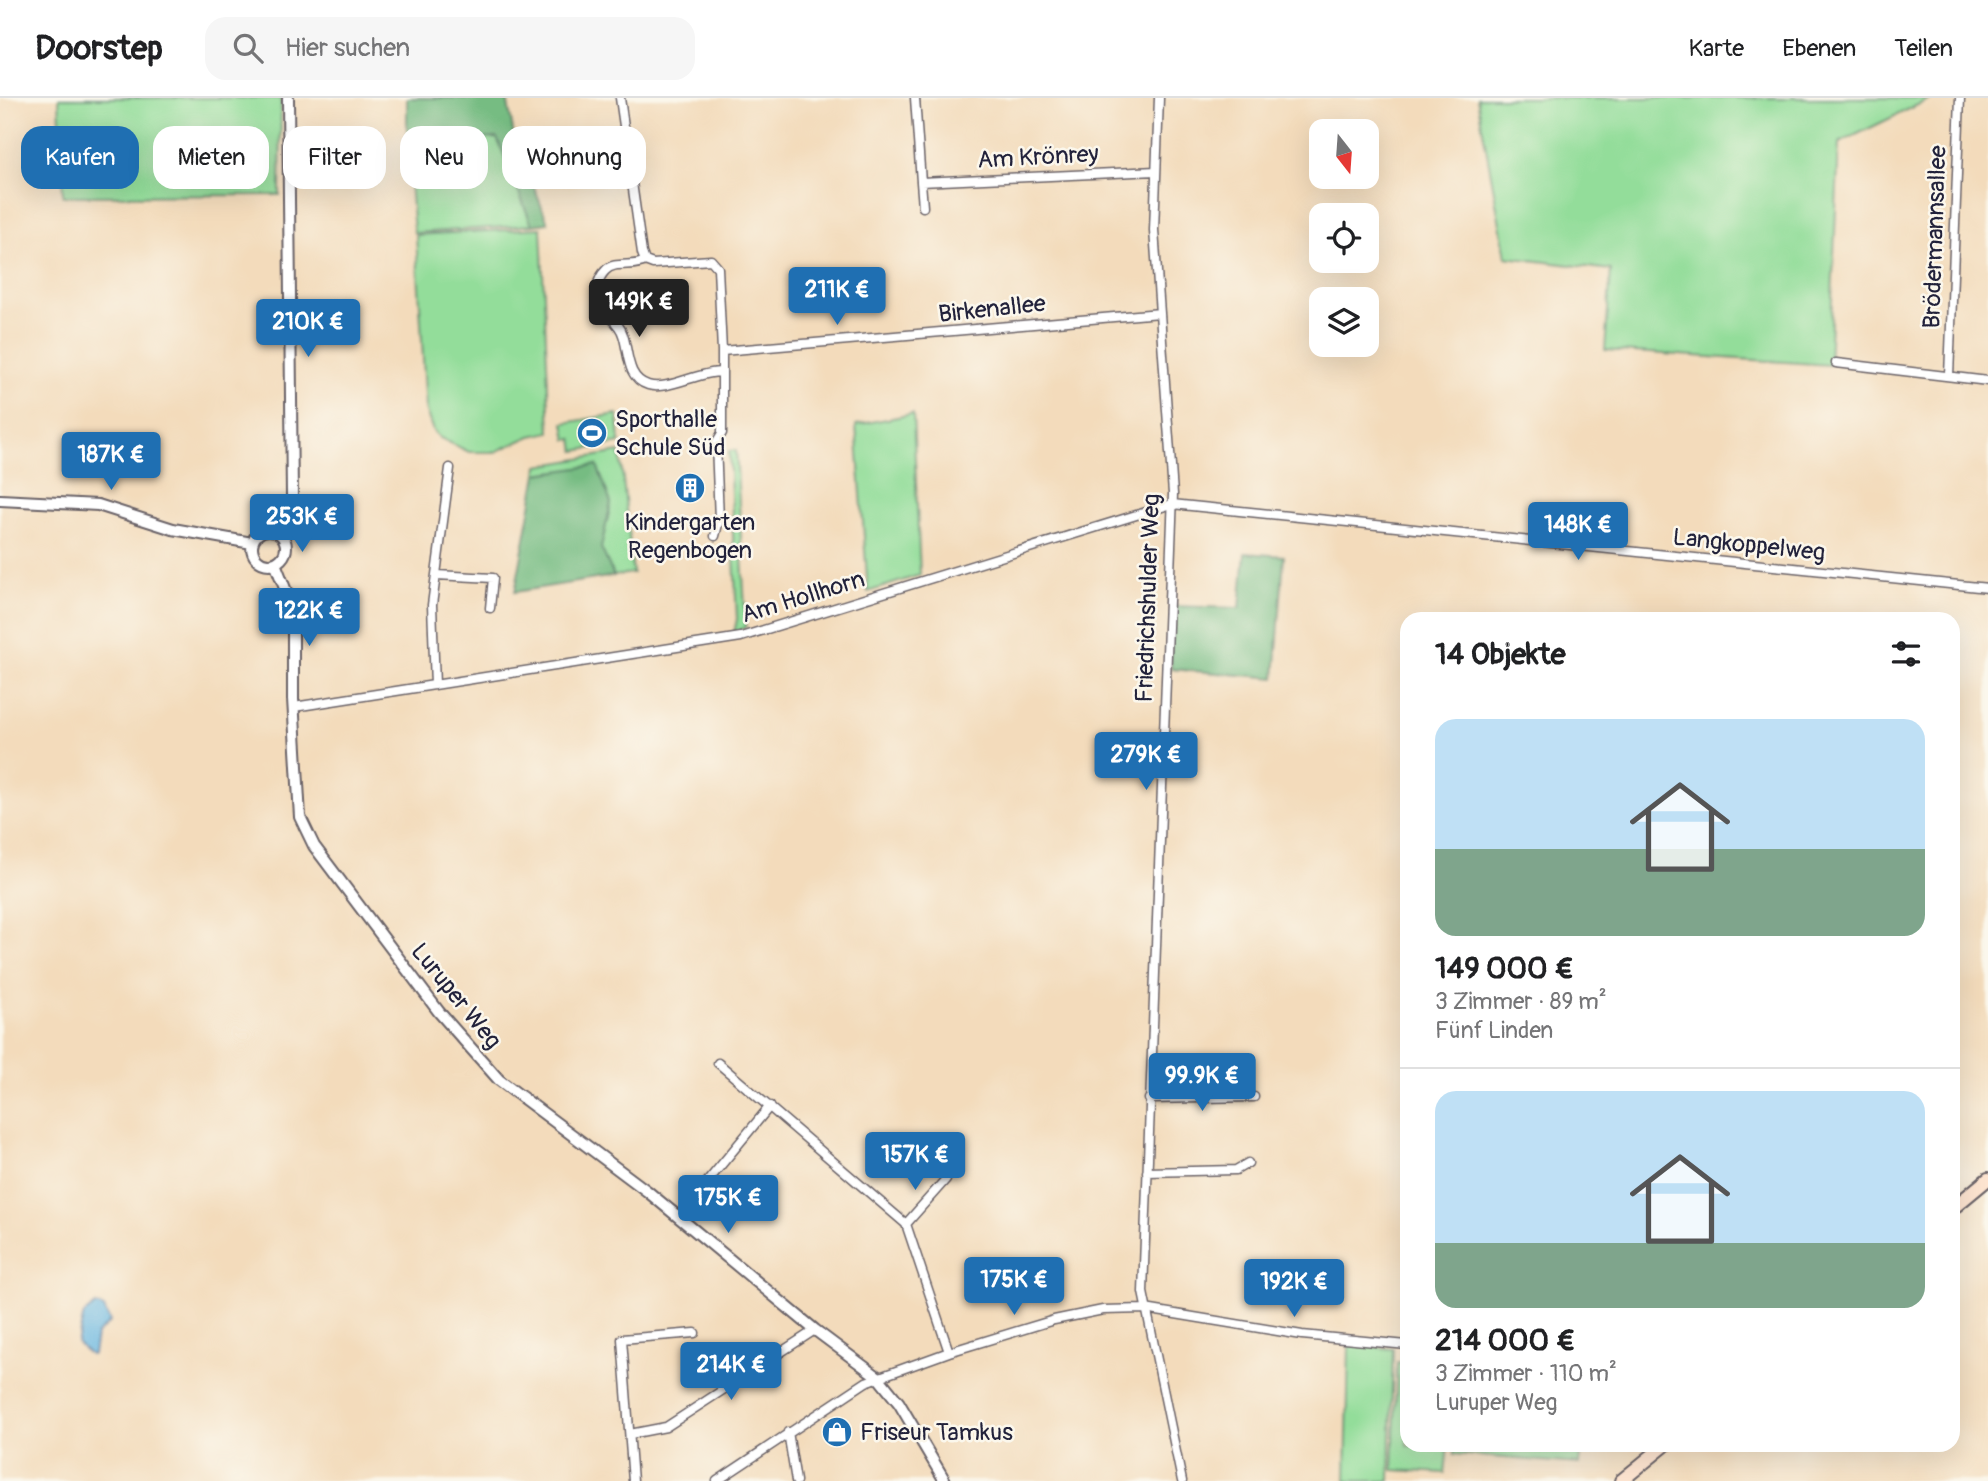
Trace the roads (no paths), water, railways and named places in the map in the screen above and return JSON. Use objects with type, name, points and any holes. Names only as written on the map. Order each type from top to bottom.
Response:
[{"type":"main road","points":[[1960,1202],[1988,1179]]},
{"type":"main road","points":[[1621,1481],[1657,1452]]},
{"type":"street","points":[[252,543],[257,560],[275,563],[286,551],[282,534],[290,518],[292,497],[288,98]]},
{"type":"street","points":[[620,98],[645,261]]},
{"type":"street","points":[[915,98],[923,207]]},
{"type":"street","name":"Friedrichshulder Weg","points":[[1159,98],[1154,230],[1172,505],[1149,1099],[1145,1309],[1182,1481]]},
{"type":"street","name":"Brödermannsallee","points":[[1949,376],[1960,98]]},
{"type":"street","name":"Am Krönrey","points":[[921,182],[1156,171]]},
{"type":"street","points":[[715,536],[719,520],[716,443],[722,433],[718,268],[710,260],[653,264],[645,261],[605,270],[597,290],[599,304],[616,321],[624,335],[631,370],[646,384],[656,386],[701,373],[720,372]]},
{"type":"street","name":"Birkenallee","points":[[722,351],[1160,313]]},
{"type":"street","points":[[1836,363],[1988,381]]},
{"type":"street","points":[[435,685],[431,618],[450,468]]},
{"type":"street","points":[[0,500],[98,505],[173,529],[252,543]]},
{"type":"street","name":"Langkoppelweg","points":[[1172,505],[1988,588]]},
{"type":"street","name":"Am Hollhorn","points":[[294,707],[741,637],[1172,505]]},
{"type":"street","points":[[252,543],[265,530],[282,534]]},
{"type":"street","name":"Luruper Weg","points":[[275,563],[292,617],[299,805],[303,828],[381,936],[445,1019],[499,1080],[679,1216],[815,1330],[878,1377],[900,1403],[945,1481]]},
{"type":"street","points":[[436,575],[493,578],[490,608]]},
{"type":"street","points":[[718,1063],[906,1224],[948,1352]]},
{"type":"street","points":[[1149,1099],[1254,1097]]},
{"type":"street","points":[[679,1216],[769,1106]]},
{"type":"street","points":[[1147,1172],[1236,1170],[1248,1163]]},
{"type":"street","points":[[906,1224],[946,1179]]},
{"type":"street","points":[[717,1481],[788,1432],[878,1377],[948,1352],[1054,1320],[1103,1310],[1145,1309],[1302,1335],[1400,1344]]},
{"type":"street","points":[[630,1434],[666,1427],[815,1330]]},
{"type":"street","points":[[633,1481],[622,1339],[695,1333]]},
{"type":"street","points":[[788,1432],[796,1481]]},
{"type":"water","points":[[96,1305],[104,1308],[110,1322],[96,1335],[93,1354],[90,1355],[77,1343],[84,1314]]},
{"type":"place","name":"Sporthalle Schule Süd","points":[[592,433]]},
{"type":"place","name":"Kindergarten Regenbogen","points":[[690,488]]},
{"type":"place","name":"Friseur Tamkus","points":[[837,1432]]}]
